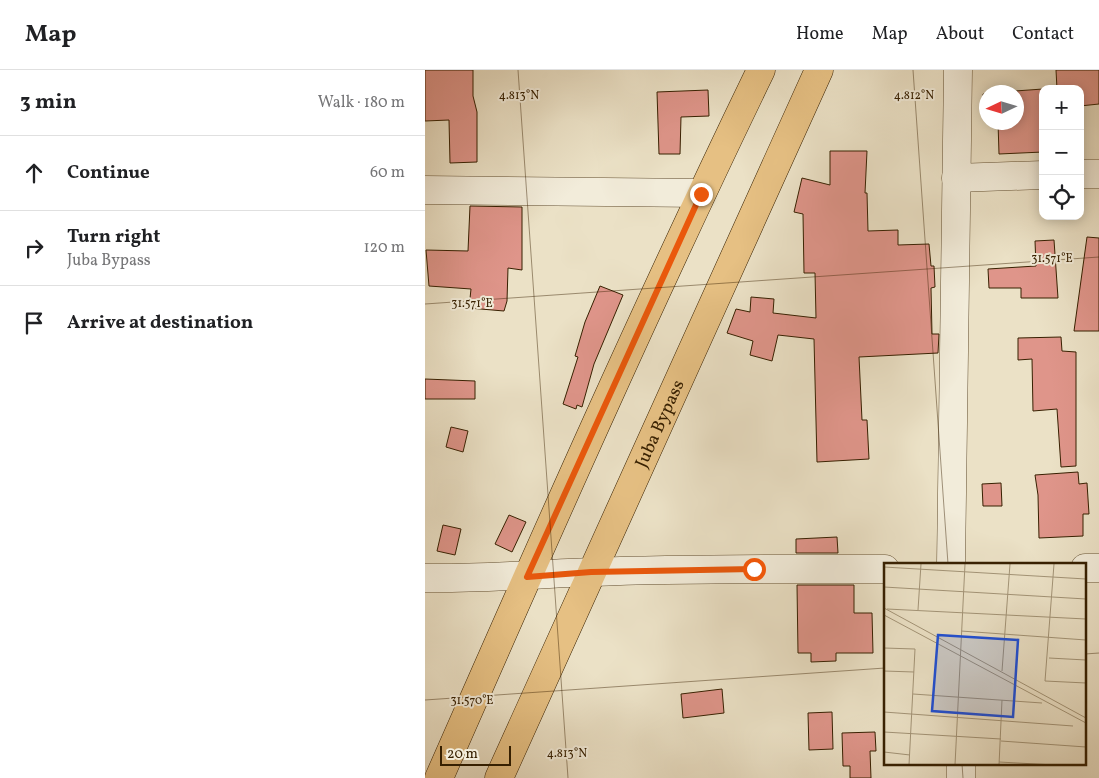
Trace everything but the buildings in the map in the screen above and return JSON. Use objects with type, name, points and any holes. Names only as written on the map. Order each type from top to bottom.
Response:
[{"type":"main road","points":[[439,778],[527,577],[701,194],[761,70]]},
{"type":"main road","name":"Juba Bypass","points":[[499,778],[819,70]]},
{"type":"street","points":[[951,563],[958,70]]},
{"type":"street","points":[[1084,174],[1099,174]]},
{"type":"street","points":[[956,178],[1039,175]]},
{"type":"street","points":[[425,190],[701,194]]},
{"type":"street","points":[[425,578],[477,579],[591,572],[884,569]]},
{"type":"route","points":[[701,194],[527,577],[591,572],[754,569]]}]
